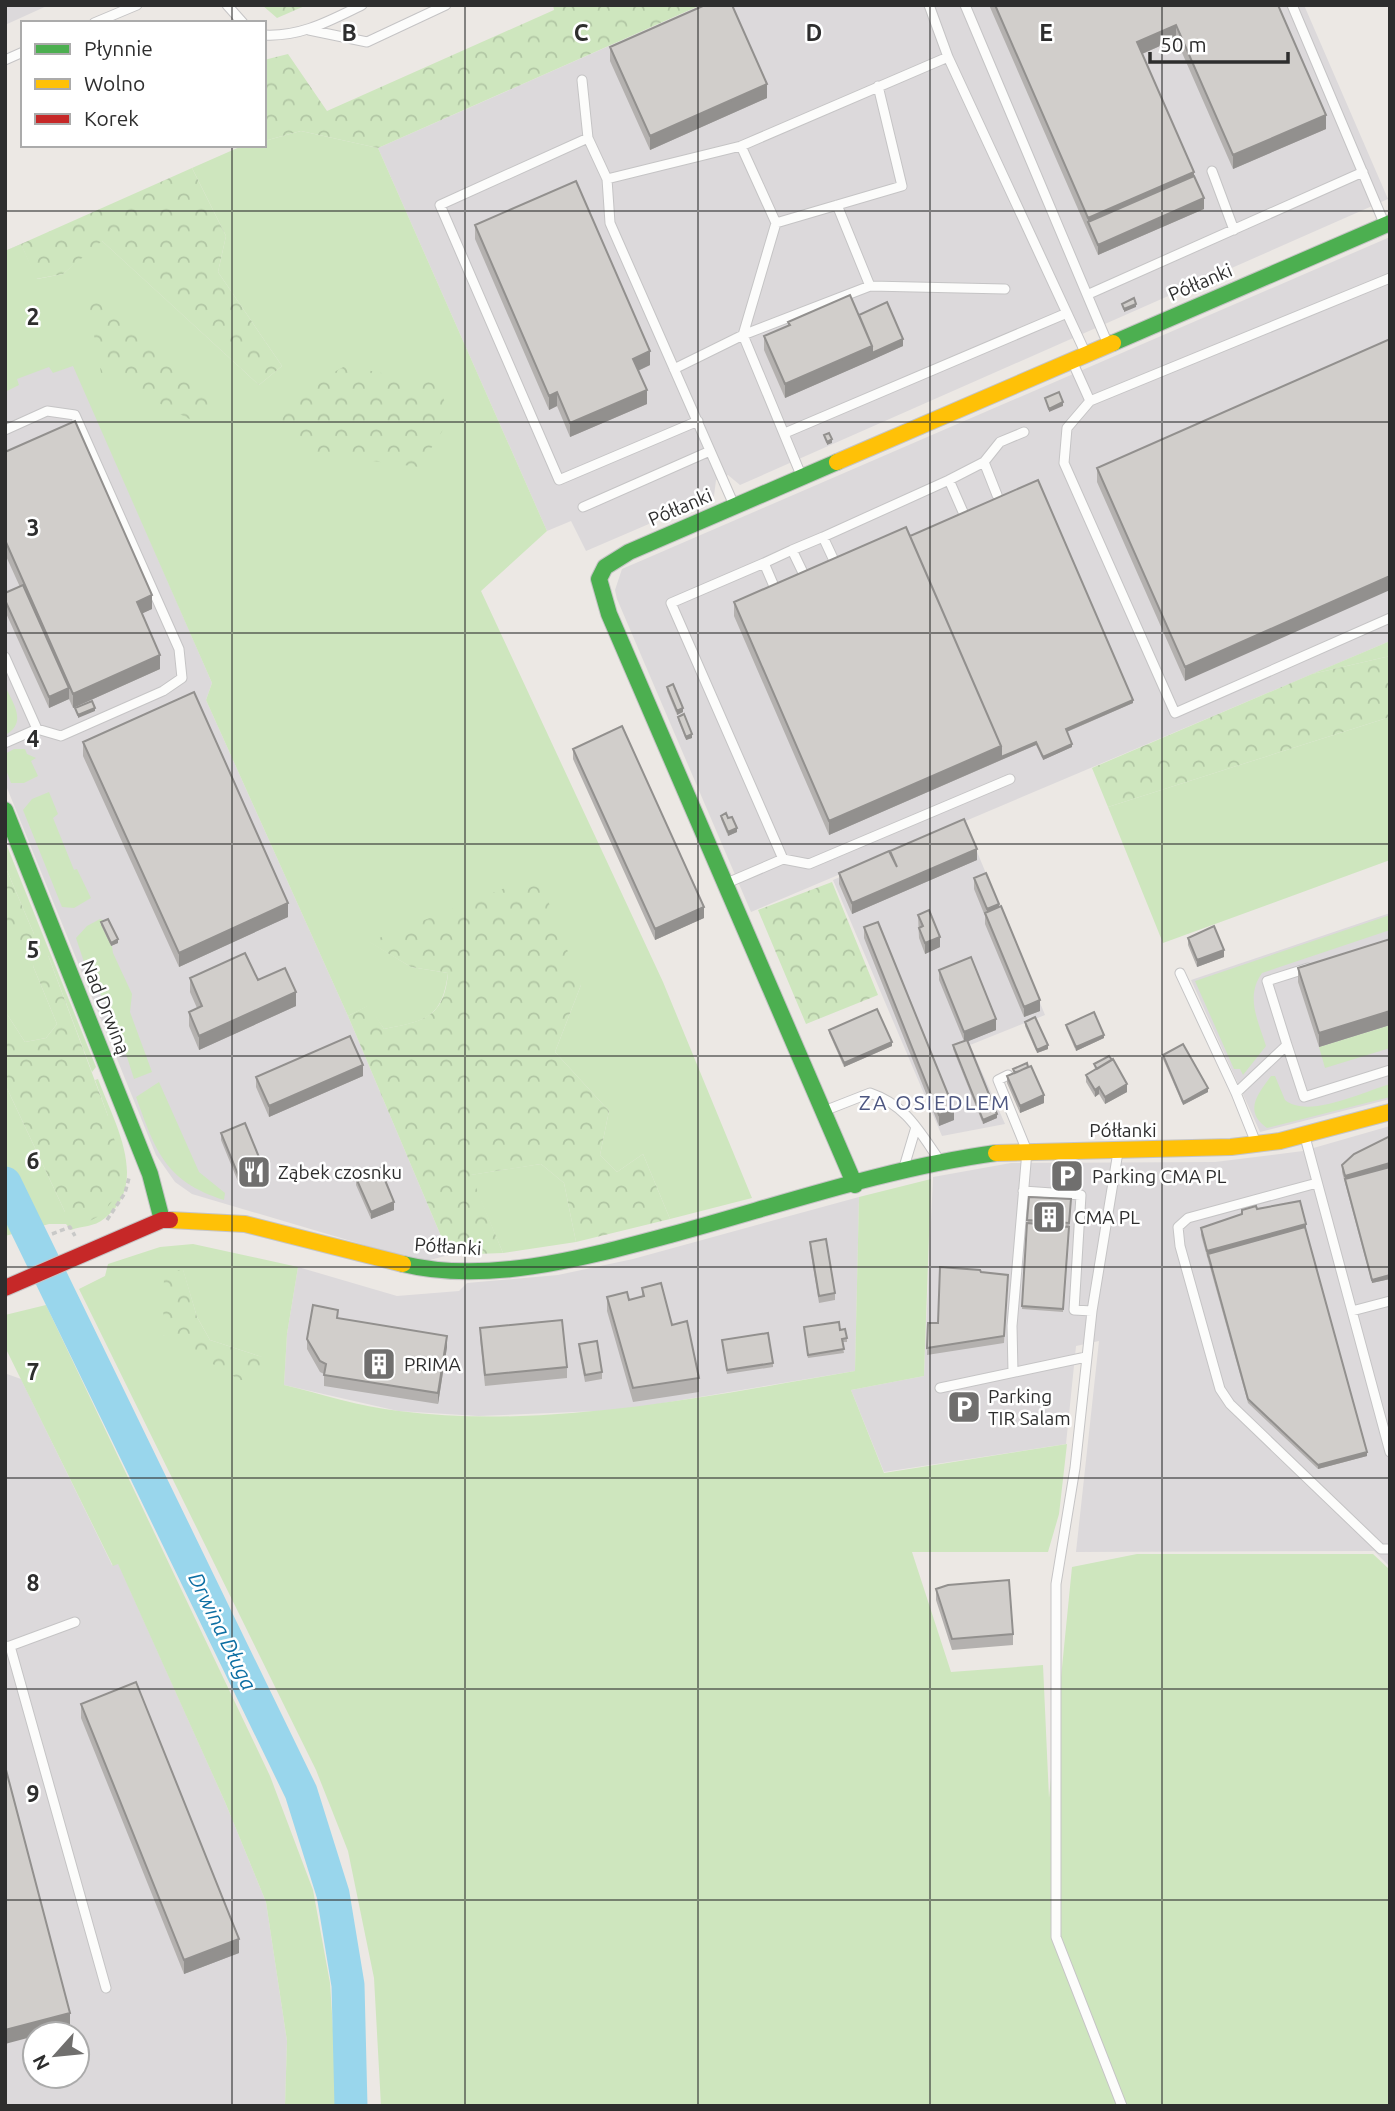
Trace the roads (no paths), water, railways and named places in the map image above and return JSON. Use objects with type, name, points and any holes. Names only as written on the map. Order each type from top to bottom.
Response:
[{"type":"street","name":"Półłanki","points":[[855,1185],[609,614],[599,579],[605,567],[617,558],[1078,356],[1388,224]]},
{"type":"street","name":"Nad Drwiną","points":[[5,810],[150,1174],[162,1220]]},
{"type":"street","name":"Półłanki","points":[[9,1286],[162,1220],[206,1220],[245,1224],[420,1268],[501,1270],[561,1262],[618,1249],[902,1172],[990,1153],[1199,1149],[1256,1144],[1304,1135],[1390,1112]]},
{"type":"lane","points":[[99,21],[136,5]]},
{"type":"lane","points":[[227,5],[241,21]]},
{"type":"lane","points":[[266,35],[286,36],[309,30],[362,5]]},
{"type":"lane","points":[[309,30],[367,42],[446,5]]},
{"type":"lane","points":[[929,5],[948,57],[1067,313],[1090,401]]},
{"type":"lane","points":[[965,5],[1108,344]]},
{"type":"lane","points":[[1292,5],[1388,224]]},
{"type":"lane","points":[[5,60],[21,53]]},
{"type":"lane","points":[[607,178],[741,146],[948,57]]},
{"type":"lane","points":[[582,80],[587,138],[607,178],[610,223],[735,507]]},
{"type":"lane","points":[[776,222],[902,186],[878,86]]},
{"type":"lane","points":[[587,138],[440,205],[559,480],[698,421]]},
{"type":"lane","points":[[741,146],[776,222],[743,335],[802,477]]},
{"type":"lane","points":[[1212,171],[1234,230]]},
{"type":"lane","points":[[1089,294],[1363,172]]},
{"type":"lane","points":[[838,205],[870,286]]},
{"type":"lane","points":[[1390,278],[1090,401],[1067,428],[1064,463],[1175,713],[1390,618]]},
{"type":"lane","points":[[674,369],[743,335],[870,286],[1005,289]]},
{"type":"lane","points":[[785,433],[1067,313]]},
{"type":"lane","points":[[5,430],[47,411],[75,415],[179,649],[182,678],[163,691],[61,736],[37,729],[5,743]]},
{"type":"lane","points":[[783,859],[671,603],[949,480],[984,463],[1000,442],[1024,432]]},
{"type":"lane","points":[[583,507],[710,451]]},
{"type":"lane","points":[[984,463],[997,495]]},
{"type":"lane","points":[[949,480],[963,512]]},
{"type":"lane","points":[[823,537],[836,568]]},
{"type":"lane","points":[[792,550],[806,579]]},
{"type":"lane","points":[[764,564],[776,591]]},
{"type":"lane","points":[[5,657],[37,729]]},
{"type":"lane","points":[[725,884],[783,859],[809,864],[1010,779]]},
{"type":"lane","points":[[1316,965],[1267,981],[1304,1097],[1390,1070]]},
{"type":"lane","points":[[1180,973],[1236,1093],[1256,1144]]},
{"type":"lane","points":[[1236,1093],[1287,1045]]},
{"type":"lane","points":[[1008,1075],[998,1080],[1027,1151],[1012,1326],[1013,1372]]},
{"type":"lane","points":[[823,1111],[870,1093],[891,1100],[916,1127],[941,1162]]},
{"type":"lane","points":[[902,1172],[916,1127]]},
{"type":"lane","points":[[1304,1135],[1390,1452]]},
{"type":"lane","points":[[1118,1150],[1092,1311],[1075,1468],[1056,1584],[1056,1937],[1122,2106]]},
{"type":"lane","points":[[1317,1183],[1188,1218],[1178,1227],[1180,1247],[1220,1389],[1230,1404],[1381,1549],[1390,1549]]},
{"type":"lane","points":[[1023,1191],[1081,1195],[1074,1310],[1092,1311]]},
{"type":"lane","points":[[1352,1311],[1390,1301]]},
{"type":"lane","points":[[940,1388],[1086,1357]]},
{"type":"lane","points":[[75,1622],[8,1647],[106,1988]]},
{"type":"waterway","name":"Drwina Długa","points":[[5,1183],[301,1792],[333,1894],[348,1985],[351,2106]]},
{"type":"place","name":"Ząbek czosnku","points":[[254,1172]]},
{"type":"place","name":"Parking CMA PL","points":[[1067,1176]]},
{"type":"place","name":"CMA PL","points":[[1049,1217]]},
{"type":"place","name":"PRIMA","points":[[379,1364]]},
{"type":"place","name":"Parking TIR Salam","points":[[964,1407]]},
{"type":"district","name":"ZA OSIEDLEM","points":[[935,1102]]}]
